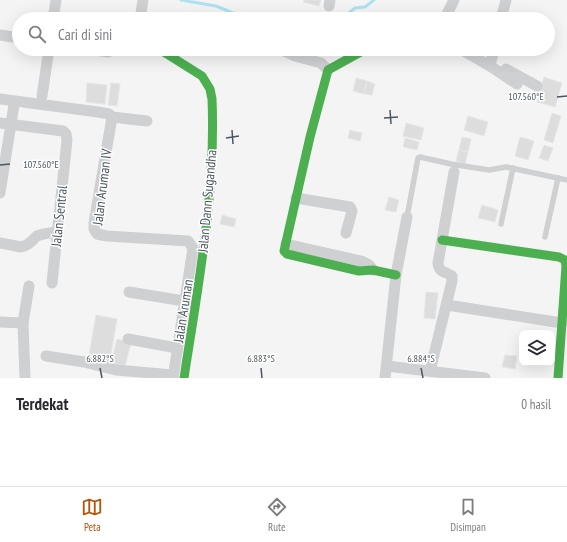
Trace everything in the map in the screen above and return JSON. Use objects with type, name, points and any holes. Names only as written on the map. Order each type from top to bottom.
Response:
[{"type":"street","points":[[54,12],[56,0]]},
{"type":"street","points":[[447,12],[454,0]]},
{"type":"street","points":[[503,12],[506,0]]},
{"type":"street","points":[[141,12],[143,1]]},
{"type":"street","points":[[0,35],[12,37]]},
{"type":"street","points":[[42,100],[48,56]]},
{"type":"street","name":"Jalan Dann Sugandha","points":[[170,56],[202,76],[210,90],[212,150],[206,231],[190,302],[176,377]]},
{"type":"street","points":[[295,56],[321,64],[328,70]]},
{"type":"street","points":[[353,56],[328,70],[310,137],[286,244],[361,261],[369,265],[373,270],[396,275]]},
{"type":"street","points":[[472,56],[517,84]]},
{"type":"street","points":[[493,68],[494,56]]},
{"type":"street","points":[[493,68],[504,68],[537,86]]},
{"type":"street","points":[[0,99],[42,100],[109,114],[112,117],[147,121]]},
{"type":"street","points":[[0,193],[6,124],[14,105]]},
{"type":"street","name":"Jalan Aruman IV","points":[[112,117],[94,223],[94,229],[97,234],[107,236],[183,240],[188,241],[190,244]]},
{"type":"street","name":"Jalan Sentral","points":[[6,124],[63,131],[68,140],[52,283]]},
{"type":"street","points":[[430,371],[452,281],[452,276],[440,270],[438,263],[454,172]]},
{"type":"street","points":[[296,198],[350,207],[352,211],[346,233]]},
{"type":"street","points":[[385,378],[396,275],[407,217]]},
{"type":"street","points":[[0,243],[21,247],[30,243],[40,235],[57,232]]},
{"type":"street","points":[[442,240],[563,258],[565,260],[566,266],[558,378]]},
{"type":"street","name":"Jalan Aruman","points":[[176,377],[177,348],[190,302],[193,248],[190,244]]},
{"type":"street","points":[[25,378],[24,323],[29,286]]},
{"type":"street","points":[[129,292],[190,302]]},
{"type":"street","points":[[447,306],[562,323]]},
{"type":"street","points":[[0,322],[24,323]]},
{"type":"street","points":[[128,339],[177,348]]},
{"type":"street","points":[[46,356],[84,362],[116,370],[176,377]]},
{"type":"street","points":[[387,366],[485,378]]},
{"type":"lane","points":[[407,217],[418,158],[420,157],[488,170],[506,167],[513,168],[567,180]]},
{"type":"lane","points":[[501,224],[513,168]]},
{"type":"lane","points":[[545,237],[558,178]]},
{"type":"building","points":[[304,0],[321,0],[319,6],[303,2]]},
{"type":"building","points":[[544,77],[562,83],[555,107],[537,102]]},
{"type":"building","points":[[356,78],[367,81],[364,94],[353,91]]},
{"type":"building","points":[[367,81],[375,84],[372,95],[364,94]]},
{"type":"building","points":[[87,83],[107,85],[105,104],[86,102]]},
{"type":"building","points":[[111,83],[120,84],[117,106],[108,105]]},
{"type":"building","points":[[552,113],[561,116],[553,143],[544,140]]},
{"type":"building","points":[[468,116],[488,122],[484,136],[464,130]]},
{"type":"building","points":[[406,123],[424,128],[421,140],[403,136]]},
{"type":"building","points":[[350,130],[362,133],[360,141],[348,138]]},
{"type":"building","points":[[462,137],[471,139],[468,152],[459,150]]},
{"type":"building","points":[[520,137],[534,141],[528,160],[515,156]]},
{"type":"building","points":[[405,138],[419,142],[417,150],[403,147]]},
{"type":"building","points":[[544,145],[553,148],[548,161],[539,158]]},
{"type":"building","points":[[459,150],[468,152],[465,164],[456,161]]},
{"type":"building","points":[[389,197],[399,200],[396,212],[385,210]]},
{"type":"building","points":[[482,205],[498,210],[495,222],[478,218]]},
{"type":"building","points":[[222,215],[236,219],[234,227],[220,224]]},
{"type":"building","points":[[426,292],[438,293],[435,319],[424,318]]},
{"type":"building","points":[[96,315],[117,319],[109,365],[88,361]]},
{"type":"building","points":[[117,339],[131,343],[125,366],[111,363]]},
{"type":"building","points":[[505,355],[517,356],[515,369],[502,367]]},
{"type":"waterway","points":[[181,0],[216,6],[231,12]]},
{"type":"waterway","points":[[350,12],[355,8],[365,7],[374,0]]},
{"type":"traffic: fast","points":[[170,56],[202,76],[210,89],[212,99],[213,134],[209,204],[184,378]]},
{"type":"traffic: fast","points":[[353,56],[328,70],[310,137],[284,251],[287,254],[359,271],[373,270],[396,275]]},
{"type":"traffic: fast","points":[[442,240],[559,257],[565,260],[566,266],[558,378]]}]
